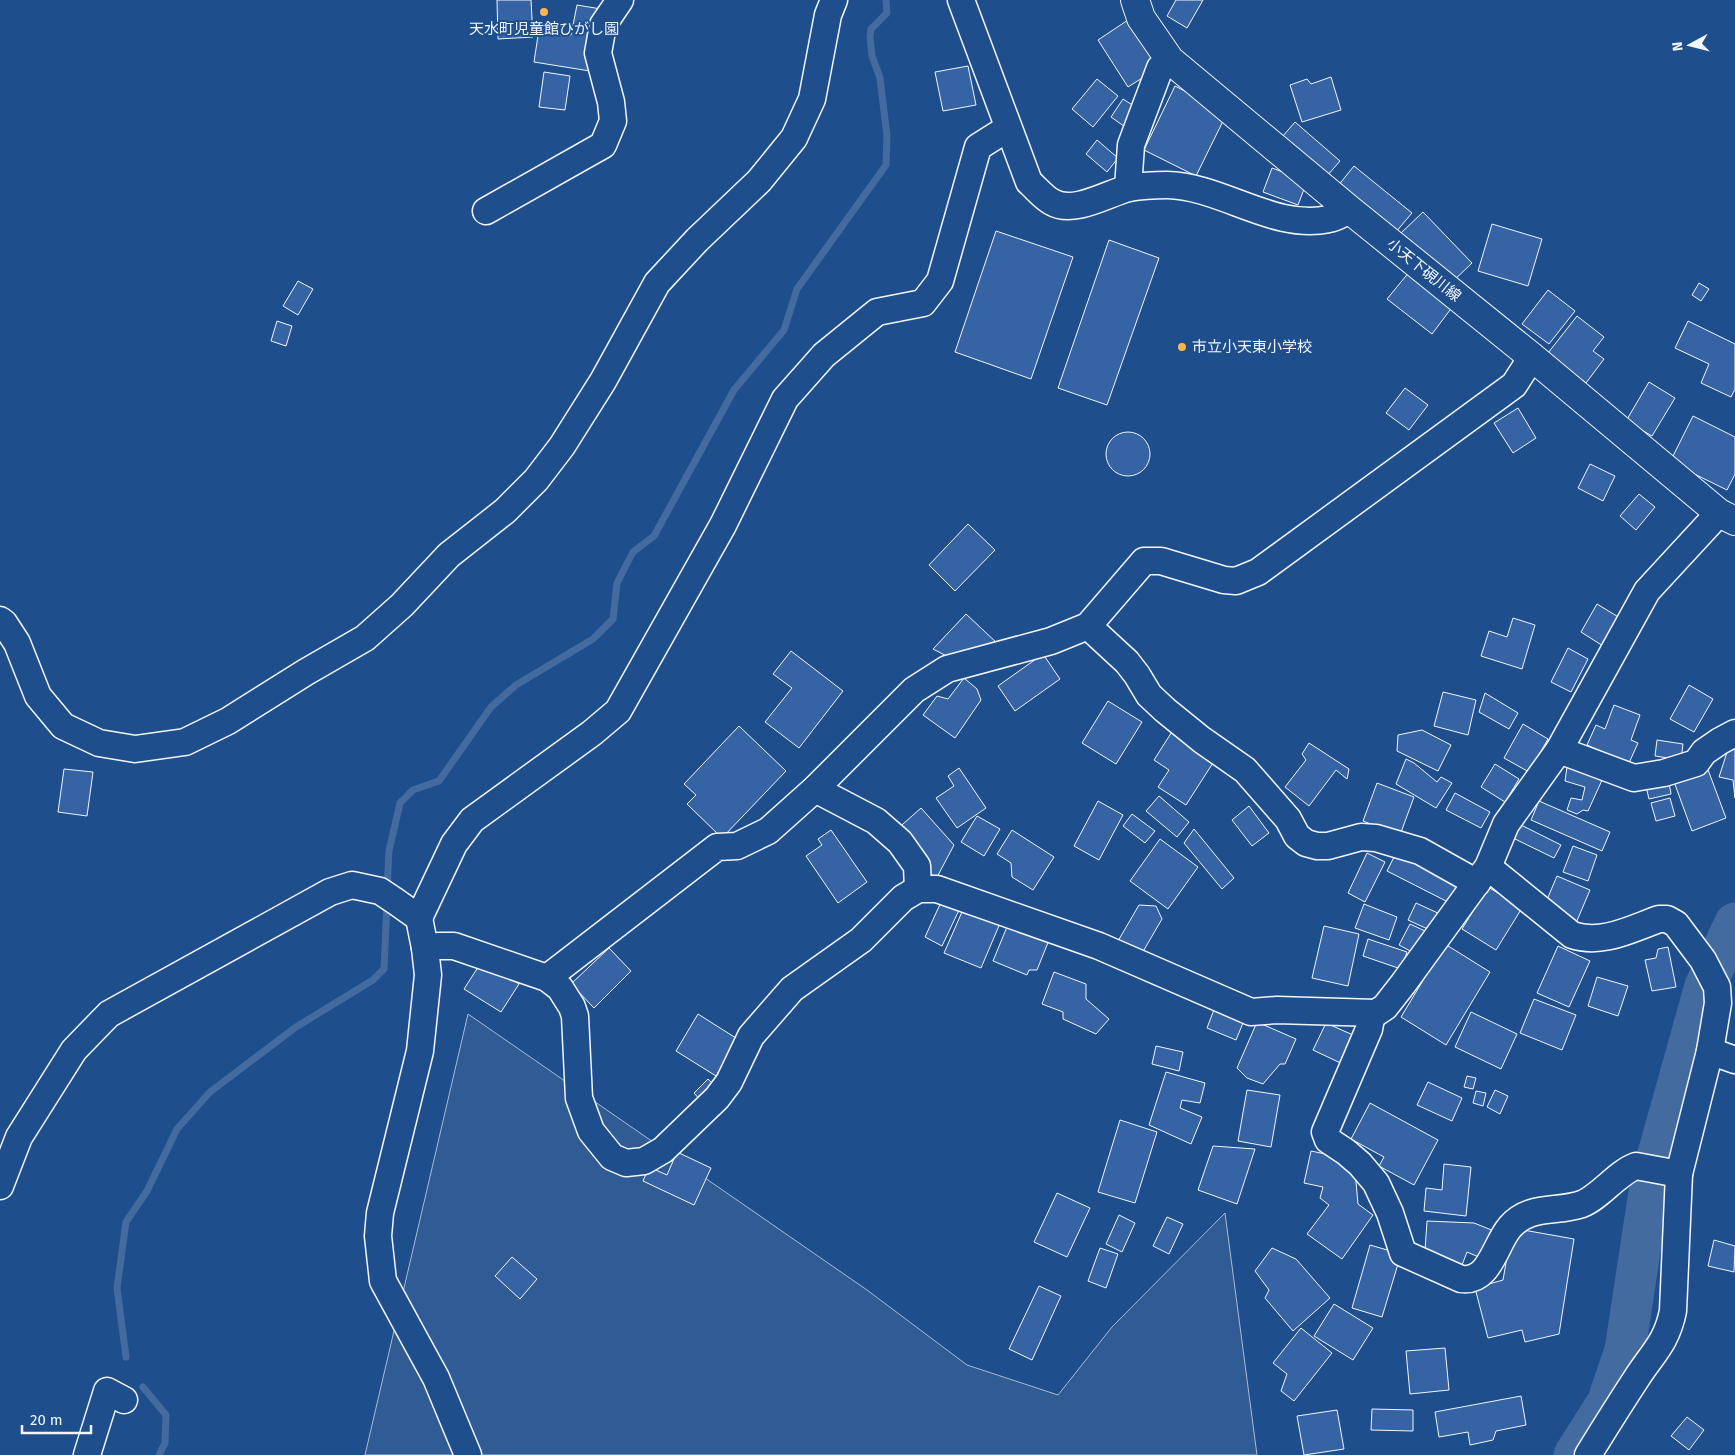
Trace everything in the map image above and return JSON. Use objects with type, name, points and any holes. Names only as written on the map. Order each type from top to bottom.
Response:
[{"type":"main road","name":"小天下硯川線","points":[[1135,0],[1141,18],[1170,60],[1350,210],[1727,517]]},
{"type":"street","points":[[486,211],[602,145],[613,121],[611,102],[598,53],[603,25],[620,0]]},
{"type":"street","points":[[0,620],[17,643],[38,696],[63,726],[99,743],[134,748],[185,742],[228,722],[306,672],[365,638],[402,605],[449,555],[505,510],[536,480],[562,446],[603,381],[657,283],[697,240],[759,181],[794,138],[812,99],[828,15],[834,0]]},
{"type":"street","points":[[961,0],[1029,182],[1052,203],[1070,206],[1099,200],[1128,188],[1166,185],[1194,188],[1285,219],[1305,222],[1330,219],[1350,210]]},
{"type":"street","points":[[1128,188],[1132,145],[1160,68],[1170,60]]},
{"type":"street","points":[[468,1455],[436,1378],[383,1281],[378,1236],[380,1213],[420,1051],[428,975],[426,948],[419,918],[454,844],[472,820],[592,733],[618,711],[723,525],[785,399],[824,355],[877,312],[923,303],[940,281],[978,147],[1008,128]]},
{"type":"street","points":[[547,978],[717,847],[736,846],[768,831],[815,789],[914,690],[947,669],[1051,642],[1088,626],[1144,561],[1161,561],[1224,580],[1236,580],[1258,572],[1514,385],[1532,357]]},
{"type":"street","points":[[426,948],[454,946],[547,978],[560,988],[572,1007],[575,1016],[579,1098],[591,1131],[612,1157],[626,1164],[644,1161],[663,1150],[717,1098],[729,1082],[751,1036],[792,989],[861,940],[903,898],[918,889],[937,889],[1098,946],[1251,1012],[1277,1010],[1372,1013],[1381,1011],[1483,875],[1506,824],[1559,750],[1647,591],[1727,517]]},
{"type":"street","points":[[1088,626],[1127,662],[1150,694],[1165,710],[1202,740],[1245,770],[1288,819],[1297,836],[1306,844],[1328,846],[1361,837],[1376,838],[1420,851],[1483,875],[1580,938],[1605,938],[1659,919],[1667,919],[1676,924],[1703,960],[1718,987],[1718,1003],[1710,1052],[1674,1173],[1673,1311],[1670,1328],[1662,1344],[1638,1376],[1588,1455]]},
{"type":"street","points":[[1559,750],[1634,778],[1664,773],[1696,763],[1704,752],[1720,740],[1735,733]]},
{"type":"street","points":[[815,789],[876,821],[900,842],[917,866],[918,889]]},
{"type":"street","points":[[0,1186],[20,1137],[74,1050],[109,1014],[330,892],[352,886],[388,896],[419,918]]},
{"type":"street","points":[[1372,1013],[1369,1029],[1325,1132],[1328,1140],[1360,1164],[1376,1183],[1390,1213],[1400,1249],[1403,1253],[1461,1279],[1473,1278],[1482,1273],[1507,1231],[1524,1215],[1537,1210],[1584,1203],[1632,1168],[1639,1166],[1674,1173]]},
{"type":"street","points":[[1710,1052],[1735,1060]]},
{"type":"street","points":[[86,1455],[107,1391],[124,1400]]},
{"type":"shaded area","points":[[468,1014],[867,1290],[967,1365],[1058,1395],[1112,1327],[1225,1213],[1257,1455],[365,1455]]},
{"type":"building","points":[[497,0],[531,0],[533,37],[498,39]]},
{"type":"building","points":[[1176,0],[1203,0],[1187,28],[1167,16]]},
{"type":"building","points":[[577,5],[601,9],[590,71],[534,62],[539,29],[571,35]]},
{"type":"building","points":[[1128,20],[1158,68],[1128,87],[1098,40]]},
{"type":"building","points":[[968,66],[976,105],[943,111],[935,72]]},
{"type":"building","points":[[544,72],[570,76],[565,110],[539,107]]},
{"type":"building","points":[[1331,77],[1341,110],[1302,122],[1290,85],[1307,79],[1311,84]]},
{"type":"building","points":[[1097,79],[1118,96],[1093,127],[1072,109]]},
{"type":"building","points":[[1175,86],[1227,113],[1196,176],[1144,150]]},
{"type":"building","points":[[1123,99],[1140,110],[1128,129],[1111,117]]},
{"type":"building","points":[[1295,122],[1340,161],[1327,176],[1282,137]]},
{"type":"building","points":[[1097,140],[1118,158],[1107,172],[1086,154]]},
{"type":"building","points":[[1354,166],[1412,213],[1395,233],[1337,187]]},
{"type":"building","points":[[1272,168],[1307,181],[1298,205],[1263,192]]},
{"type":"building","points":[[1423,212],[1472,263],[1450,284],[1401,233]]},
{"type":"building","points":[[1492,224],[1542,239],[1528,286],[1478,271]]},
{"type":"building","points":[[996,231],[1073,257],[1031,379],[955,352]]},
{"type":"building","points":[[1109,240],[1159,258],[1107,405],[1058,388]]},
{"type":"building","points":[[1410,271],[1453,306],[1432,334],[1387,299]]},
{"type":"building","points":[[298,281],[313,289],[298,315],[283,306]]},
{"type":"building","points":[[1699,283],[1709,289],[1701,301],[1692,295]]},
{"type":"building","points":[[1548,290],[1575,311],[1549,344],[1522,324]]},
{"type":"building","points":[[1577,316],[1604,337],[1593,351],[1604,359],[1586,383],[1548,353]]},
{"type":"building","points":[[277,321],[292,326],[286,346],[271,341]]},
{"type":"building","points":[[1688,321],[1735,344],[1735,389],[1731,397],[1701,383],[1709,364],[1675,348]]},
{"type":"building","points":[[1649,382],[1675,398],[1652,436],[1626,421]]},
{"type":"building","points":[[1405,388],[1428,405],[1409,430],[1386,413]]},
{"type":"building","points":[[1518,408],[1536,438],[1513,453],[1494,423]]},
{"type":"building","points":[[1693,416],[1735,437],[1735,474],[1727,490],[1670,462]]},
{"type":"building","points":[[1132,432],[1144,438],[1149,445],[1149,463],[1144,470],[1137,475],[1124,476],[1112,470],[1107,463],[1106,450],[1112,438],[1119,433]]},
{"type":"building","points":[[1590,464],[1615,476],[1603,501],[1578,488]]},
{"type":"building","points":[[1639,494],[1655,507],[1636,530],[1620,516]]},
{"type":"building","points":[[968,524],[995,550],[955,591],[929,565]]},
{"type":"building","points":[[1597,604],[1620,618],[1603,646],[1581,632]]},
{"type":"building","points":[[966,614],[998,644],[960,663],[933,649]]},
{"type":"building","points":[[1513,618],[1535,625],[1522,669],[1481,656],[1489,631],[1507,637]]},
{"type":"building","points":[[1568,648],[1588,659],[1571,692],[1551,682]]},
{"type":"building","points":[[791,651],[843,691],[799,748],[765,722],[792,688],[773,674]]},
{"type":"building","points":[[1043,654],[1060,679],[1015,711],[998,686]]},
{"type":"building","points":[[964,678],[977,689],[981,700],[955,738],[923,715],[937,696],[948,699]]},
{"type":"building","points":[[1689,685],[1713,699],[1694,732],[1670,719]]},
{"type":"building","points":[[1443,692],[1476,700],[1468,735],[1434,726]]},
{"type":"building","points":[[1485,693],[1518,713],[1509,729],[1479,712]]},
{"type":"building","points":[[1108,701],[1142,722],[1116,764],[1082,743]]},
{"type":"building","points":[[1614,705],[1640,715],[1631,740],[1638,743],[1629,763],[1587,745],[1596,725],[1605,729]]},
{"type":"building","points":[[1523,724],[1548,739],[1529,772],[1504,758]]},
{"type":"building","points":[[739,726],[786,771],[722,838],[687,804],[696,795],[684,784]]},
{"type":"building","points":[[1175,727],[1218,755],[1186,805],[1158,787],[1169,770],[1154,760]]},
{"type":"building","points":[[1422,730],[1451,745],[1438,771],[1397,751],[1398,735]]},
{"type":"building","points":[[1657,740],[1683,744],[1681,760],[1655,756]]},
{"type":"building","points":[[1731,740],[1735,741],[1735,798],[1733,780],[1719,777]]},
{"type":"building","points":[[1309,743],[1349,769],[1347,779],[1336,770],[1309,806],[1285,787],[1306,760],[1302,754]]},
{"type":"building","points":[[1406,759],[1414,763],[1437,782],[1441,777],[1452,783],[1436,808],[1396,784]]},
{"type":"building","points":[[1495,764],[1519,779],[1505,802],[1481,787]]},
{"type":"building","points":[[1567,767],[1603,778],[1588,811],[1583,810],[1577,814],[1567,810],[1571,798],[1582,800],[1585,787],[1565,781]]},
{"type":"building","points":[[1707,767],[1726,818],[1692,831],[1673,779]]},
{"type":"building","points":[[959,768],[986,808],[957,828],[936,798],[954,786],[948,776]]},
{"type":"building","points":[[64,769],[93,772],[87,816],[58,812]]},
{"type":"building","points":[[1668,777],[1671,794],[1649,799],[1645,782]]},
{"type":"building","points":[[1377,783],[1414,797],[1400,835],[1363,821]]},
{"type":"building","points":[[1455,793],[1490,812],[1481,828],[1446,810]]},
{"type":"building","points":[[1159,796],[1189,822],[1177,837],[1146,811]]},
{"type":"building","points":[[1670,798],[1675,816],[1656,821],[1651,803]]},
{"type":"building","points":[[1098,801],[1123,815],[1099,860],[1074,846]]},
{"type":"building","points":[[1539,801],[1610,832],[1602,851],[1531,820]]},
{"type":"building","points":[[1249,806],[1269,833],[1252,846],[1232,820]]},
{"type":"building","points":[[921,808],[954,845],[936,879],[894,832]]},
{"type":"building","points":[[1132,814],[1155,831],[1145,843],[1123,826]]},
{"type":"building","points":[[977,816],[1000,829],[984,856],[961,842]]},
{"type":"building","points":[[1519,824],[1561,845],[1554,858],[1513,838]]},
{"type":"building","points":[[1194,829],[1234,878],[1222,889],[1184,843]]},
{"type":"building","points":[[831,830],[867,882],[838,903],[806,856],[822,845],[818,839]]},
{"type":"building","points":[[1012,830],[1054,857],[1033,890],[1012,877],[1011,863],[997,854]]},
{"type":"building","points":[[1160,839],[1198,867],[1168,909],[1130,881]]},
{"type":"building","points":[[1573,846],[1597,855],[1588,881],[1563,872]]},
{"type":"building","points":[[1398,849],[1460,880],[1448,902],[1387,871]]},
{"type":"building","points":[[1367,853],[1385,862],[1365,902],[1348,893]]},
{"type":"building","points":[[1557,876],[1590,890],[1576,923],[1543,909]]},
{"type":"building","points":[[1488,887],[1522,908],[1496,950],[1462,929]]},
{"type":"building","points":[[942,900],[960,908],[942,946],[925,937]]},
{"type":"building","points":[[1416,903],[1440,914],[1432,931],[1408,920]]},
{"type":"building","points":[[1364,904],[1397,917],[1389,940],[1355,928]]},
{"type":"building","points":[[965,905],[1001,921],[981,968],[944,953]]},
{"type":"building","points":[[1139,905],[1156,906],[1162,919],[1141,955],[1118,941]]},
{"type":"building","points":[[1011,917],[1049,940],[1037,970],[1029,970],[1027,975],[993,961]]},
{"type":"building","points":[[1410,924],[1425,931],[1414,953],[1399,945]]},
{"type":"building","points":[[1324,926],[1359,934],[1348,986],[1312,978]]},
{"type":"building","points":[[1368,939],[1407,952],[1401,969],[1363,956]]},
{"type":"building","points":[[1445,944],[1490,972],[1446,1045],[1401,1017]]},
{"type":"building","points":[[1558,946],[1590,961],[1569,1007],[1537,993]]},
{"type":"building","points":[[1668,947],[1676,987],[1652,991],[1645,960],[1656,958],[1658,949]]},
{"type":"building","points":[[609,948],[631,971],[594,1008],[571,984]]},
{"type":"building","points":[[482,961],[519,984],[501,1012],[464,989]]},
{"type":"building","points":[[1054,972],[1086,984],[1086,999],[1109,1019],[1096,1034],[1063,1019],[1063,1012],[1042,1004]]},
{"type":"building","points":[[1597,977],[1628,986],[1618,1016],[1588,1006]]},
{"type":"building","points":[[1534,999],[1576,1015],[1562,1050],[1520,1033]]},
{"type":"building","points":[[1215,1007],[1245,1018],[1236,1040],[1207,1028]]},
{"type":"building","points":[[1471,1012],[1517,1034],[1501,1069],[1455,1047]]},
{"type":"building","points":[[698,1014],[739,1040],[716,1076],[676,1051]]},
{"type":"building","points":[[1257,1022],[1296,1039],[1285,1064],[1280,1064],[1263,1084],[1247,1078],[1237,1068]]},
{"type":"building","points":[[1326,1023],[1362,1039],[1349,1067],[1313,1050]]},
{"type":"building","points":[[1156,1046],[1183,1052],[1179,1071],[1152,1064]]},
{"type":"building","points":[[1166,1072],[1205,1083],[1200,1103],[1182,1100],[1180,1108],[1202,1117],[1191,1144],[1149,1125]]},
{"type":"building","points":[[1467,1076],[1476,1078],[1473,1089],[1464,1087]]},
{"type":"building","points":[[708,1079],[716,1087],[701,1101],[694,1093]]},
{"type":"building","points":[[1428,1082],[1462,1098],[1452,1121],[1417,1105]]},
{"type":"building","points":[[1247,1090],[1280,1095],[1271,1147],[1238,1141]]},
{"type":"building","points":[[1495,1090],[1508,1096],[1500,1114],[1487,1107]]},
{"type":"building","points":[[1476,1091],[1486,1093],[1483,1106],[1473,1103]]},
{"type":"building","points":[[1370,1103],[1438,1140],[1414,1185],[1379,1166],[1384,1157],[1351,1139]]},
{"type":"building","points":[[1120,1120],[1157,1132],[1135,1203],[1098,1192]]},
{"type":"building","points":[[1213,1146],[1255,1149],[1237,1204],[1198,1190]]},
{"type":"building","points":[[1311,1151],[1354,1160],[1358,1204],[1373,1215],[1342,1259],[1307,1234],[1329,1205],[1320,1198],[1323,1187],[1304,1183]]},
{"type":"building","points":[[677,1152],[711,1168],[694,1205],[643,1181],[649,1167],[667,1175]]},
{"type":"building","points":[[1444,1164],[1471,1167],[1466,1216],[1424,1211],[1426,1188],[1442,1190]]},
{"type":"building","points":[[1057,1193],[1090,1208],[1067,1257],[1034,1242]]},
{"type":"building","points":[[1119,1215],[1135,1223],[1122,1252],[1106,1244]]},
{"type":"building","points":[[1167,1217],[1183,1224],[1169,1254],[1153,1246]]},
{"type":"building","points":[[1427,1221],[1474,1223],[1499,1233],[1488,1261],[1467,1252],[1462,1265],[1425,1251]]},
{"type":"building","points":[[1512,1228],[1574,1239],[1559,1334],[1525,1342],[1522,1330],[1488,1338],[1475,1288],[1503,1280]]},
{"type":"building","points":[[1714,1240],[1735,1246],[1734,1272],[1708,1266]]},
{"type":"building","points":[[1370,1245],[1401,1254],[1382,1317],[1352,1308]]},
{"type":"building","points":[[1100,1248],[1118,1254],[1106,1288],[1088,1281]]},
{"type":"building","points":[[1272,1248],[1296,1259],[1330,1298],[1293,1331],[1265,1298],[1269,1290],[1255,1271]]},
{"type":"building","points":[[512,1257],[537,1279],[520,1299],[495,1276]]},
{"type":"building","points":[[1039,1286],[1061,1296],[1032,1360],[1009,1349]]},
{"type":"building","points":[[1334,1304],[1373,1328],[1353,1360],[1314,1336]]},
{"type":"building","points":[[1301,1328],[1332,1353],[1294,1401],[1281,1391],[1287,1374],[1273,1363]]},
{"type":"building","points":[[1445,1348],[1449,1390],[1410,1394],[1406,1351]]},
{"type":"building","points":[[1521,1396],[1526,1425],[1496,1431],[1493,1440],[1470,1445],[1468,1432],[1439,1437],[1435,1412]]},
{"type":"building","points":[[1372,1409],[1413,1410],[1413,1431],[1371,1430]]},
{"type":"building","points":[[1337,1410],[1344,1449],[1304,1455],[1297,1416]]},
{"type":"building","points":[[1687,1417],[1704,1430],[1689,1450],[1671,1436]]},
{"type":"waterway","points":[[387,890],[389,851],[400,803],[413,790],[439,781],[491,707],[516,685],[593,639],[613,619],[617,583],[633,552],[654,536],[734,390],[784,330],[797,289],[886,165],[887,136],[880,78],[872,56],[870,37],[871,29],[887,13],[886,0]]},
{"type":"waterway","points":[[126,1357],[117,1288],[126,1222],[147,1191],[177,1129],[210,1092],[296,1027],[373,980],[384,969],[387,903]]},
{"type":"waterway","points":[[1574,1455],[1607,1403],[1625,1350],[1651,1179],[1705,986],[1735,923]]},
{"type":"waterway","points":[[143,1387],[166,1415],[165,1443],[159,1455]]},
{"type":"place","name":"天水町児童館ひがし園","points":[[544,12]]},
{"type":"place","name":"市立小天東小学校","points":[[1182,347]]}]
